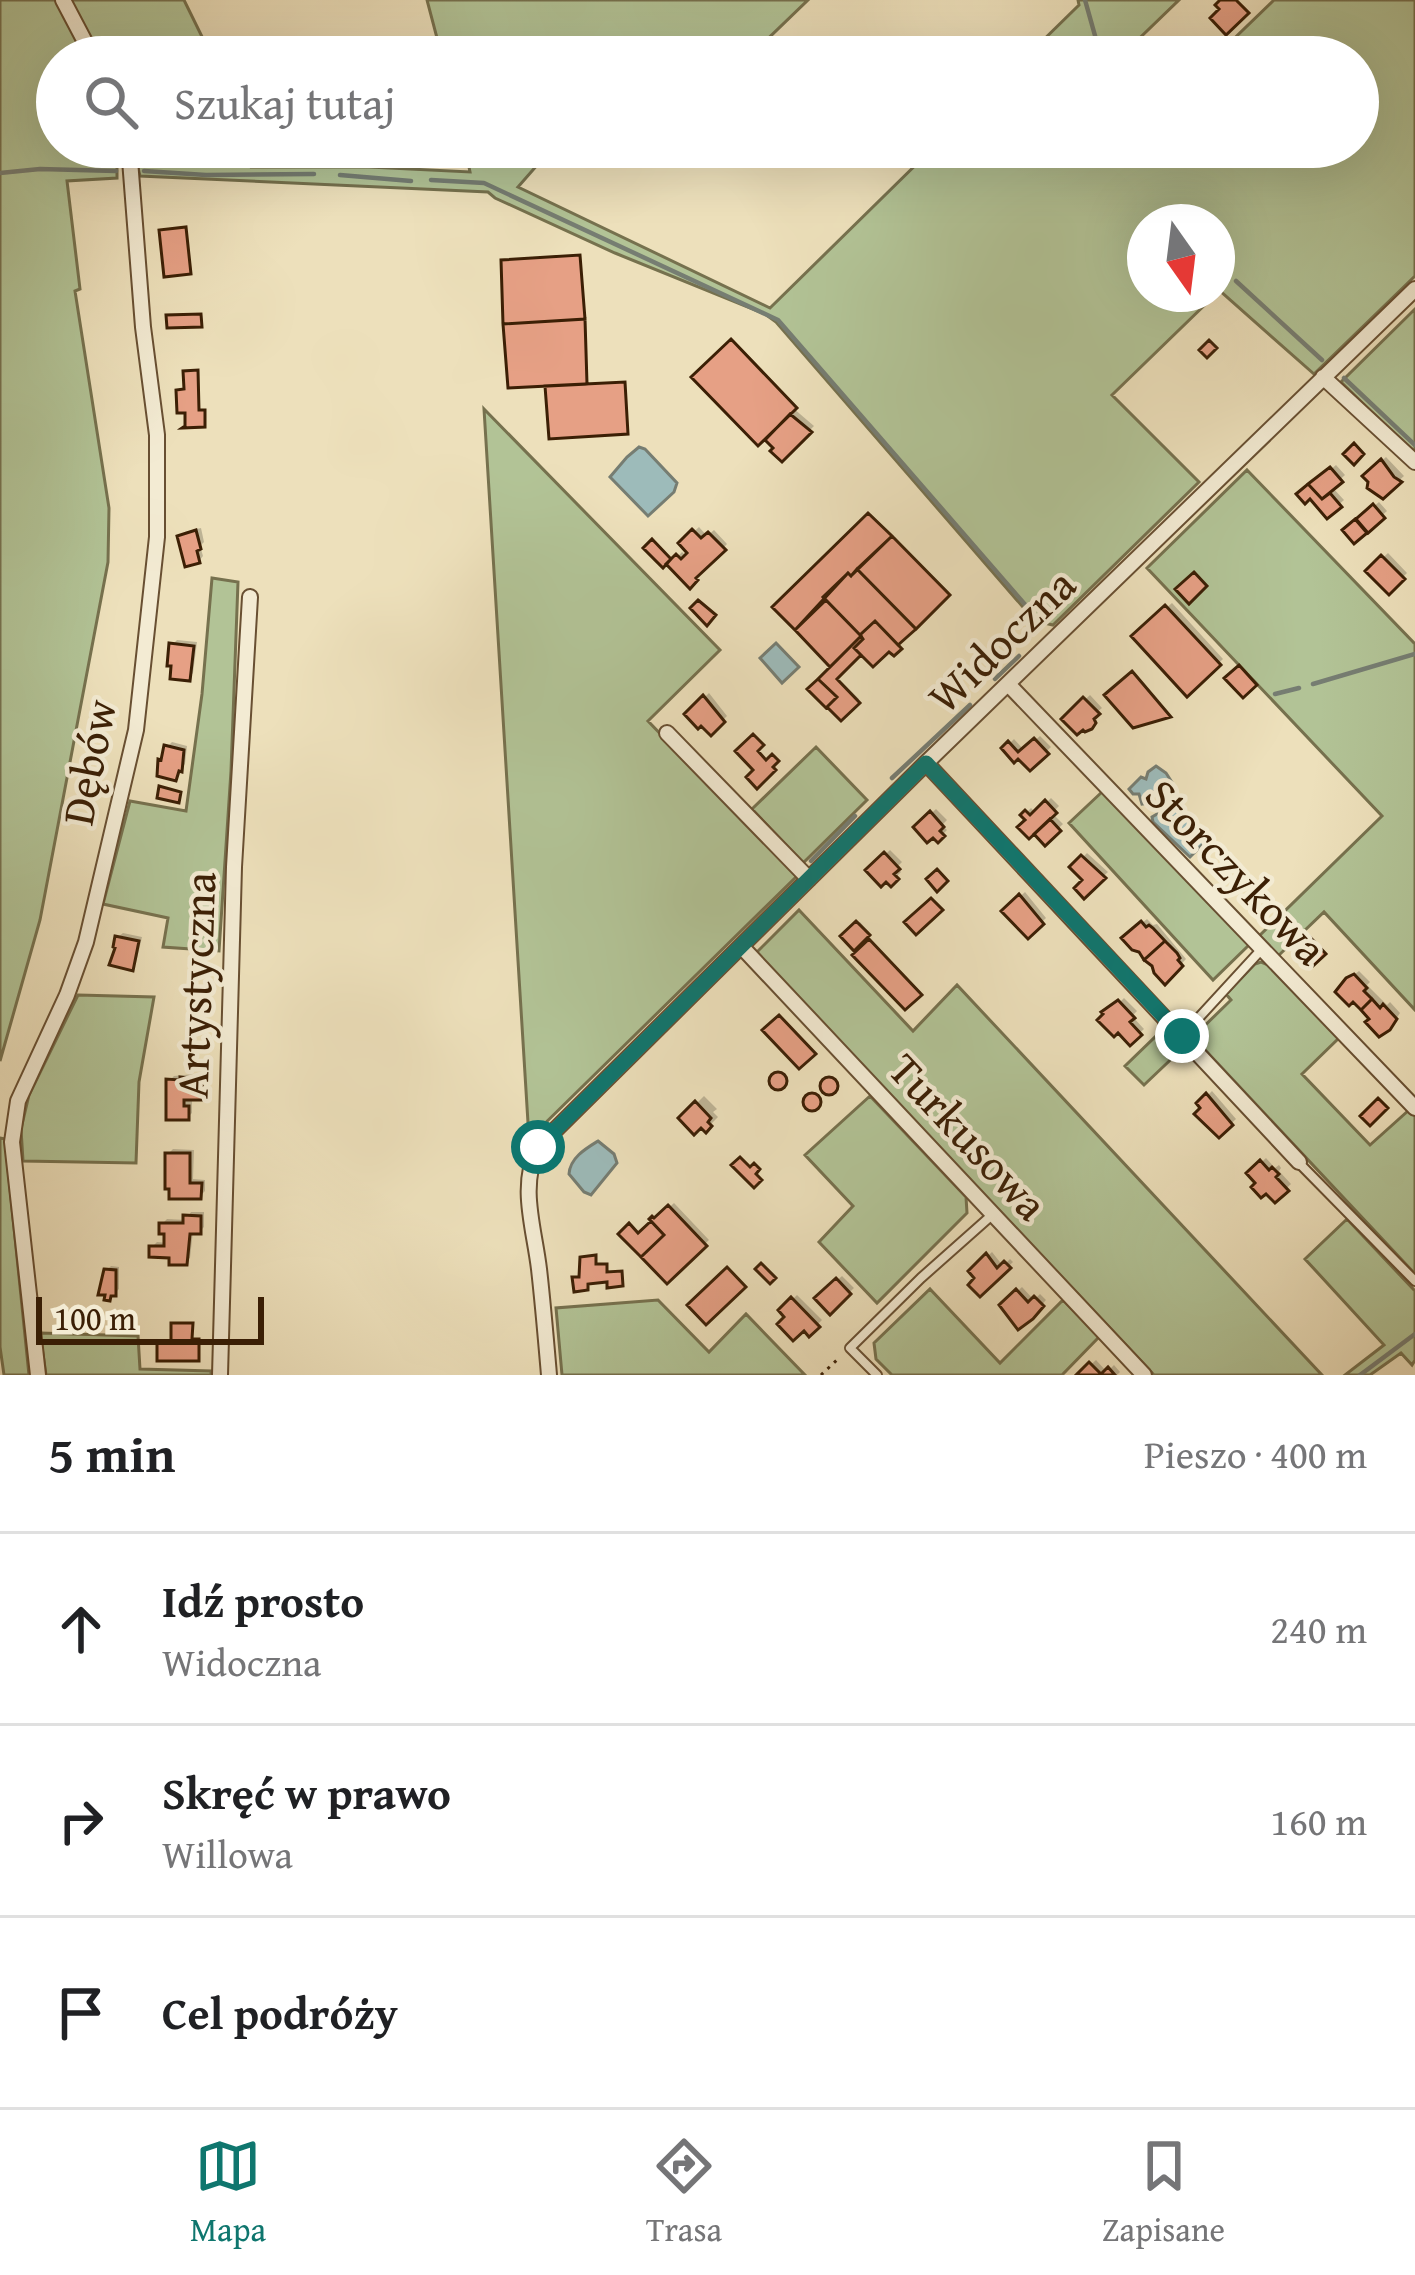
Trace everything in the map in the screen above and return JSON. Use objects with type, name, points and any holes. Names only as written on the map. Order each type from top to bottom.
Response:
[{"type":"street","points":[[63,0],[82,36]]},
{"type":"street","name":"Dębów","points":[[38,1375],[12,1142],[18,1100],[86,942],[136,730],[157,536],[157,435],[131,168]]},
{"type":"street","name":"Widoczna","points":[[549,1375],[527,1192],[530,1163],[538,1147],[1415,289]]},
{"type":"street","points":[[1323,377],[1415,462]]},
{"type":"street","name":"Artystyczna","points":[[220,1375],[233,890],[250,597]]},
{"type":"street","name":"Storczykowa","points":[[1008,684],[1415,1108]]},
{"type":"street","points":[[667,733],[809,879]]},
{"type":"street","points":[[926,763],[1299,1162]]},
{"type":"street","name":"Turkusowa","points":[[741,946],[1144,1375]]},
{"type":"lane","points":[[1182,1036],[1262,949]]},
{"type":"lane","points":[[1299,1162],[1415,1281]]},
{"type":"lane","points":[[877,1375],[850,1348],[993,1214]]},
{"type":"path","points":[[821,1375],[850,1348]]},
{"type":"green space","points":[[0,0],[57,0],[75,36],[36,36],[36,168],[117,168],[117,178],[67,181],[80,289],[75,291],[109,508],[108,562],[40,920],[0,1061]]},
{"type":"green space","points":[[70,0],[184,0],[202,36],[88,36]]},
{"type":"green space","points":[[427,0],[808,0],[771,36],[436,36]]},
{"type":"green space","points":[[1078,0],[1179,0],[1142,36],[1047,36],[1079,5]]},
{"type":"green space","points":[[1274,0],[1415,0],[1415,276],[1314,374],[1235,304],[1235,204],[1127,204],[1127,312],[1197,312],[1112,395],[1199,482],[1053,625],[1035,621],[765,314],[615,253],[488,192],[140,176],[138,168],[470,172],[469,168],[535,168],[518,187],[770,308],[913,168],[1379,168],[1379,36],[1237,36]]},
{"type":"green space","points":[[1415,309],[1415,454],[1341,382]]},
{"type":"green space","points":[[484,409],[720,650],[648,721],[797,876],[529,1139]]},
{"type":"green space","points":[[1247,470],[1415,644],[1415,1010],[1324,912],[1277,957],[1258,937],[1382,816],[1147,568]]},
{"type":"green space","points":[[212,578],[238,582],[219,951],[163,947],[168,918],[103,904],[130,801],[186,811]]},
{"type":"green space","points":[[816,747],[867,800],[803,863],[752,809]]},
{"type":"green space","points":[[1103,791],[1250,944],[1213,980],[1069,823]]},
{"type":"green space","points":[[799,910],[913,1031],[957,985],[1322,1375],[1154,1375],[756,953]]},
{"type":"green space","points":[[1261,962],[1271,966],[1340,1037],[1302,1074],[1370,1145],[1409,1110],[1415,1116],[1415,1274],[1193,1037],[1231,1000],[1226,994]]},
{"type":"green space","points":[[78,995],[154,997],[139,1082],[136,1163],[23,1161],[21,1129],[29,1095]]},
{"type":"green space","points":[[1159,1021],[1185,1046],[1144,1085],[1125,1066],[1159,1033]]},
{"type":"green space","points":[[870,1096],[966,1197],[967,1213],[877,1303],[819,1242],[853,1206],[805,1155]]},
{"type":"green space","points":[[0,1138],[5,1139],[29,1375],[4,1375],[0,1347]]},
{"type":"green space","points":[[1347,1219],[1415,1291],[1412,1365],[1401,1353],[1370,1375],[1345,1375],[1384,1345],[1305,1259]]},
{"type":"green space","points":[[930,1289],[1000,1363],[1063,1300],[1099,1337],[1062,1375],[892,1375],[876,1359],[874,1343]]},
{"type":"green space","points":[[658,1300],[709,1352],[746,1314],[805,1375],[562,1375],[556,1308]]},
{"type":"green space","points":[[40,1333],[138,1336],[140,1369],[211,1371],[211,1375],[46,1375]]},
{"type":"water","points":[[639,447],[677,483],[674,492],[648,516],[610,477]]},
{"type":"water","points":[[776,643],[799,667],[782,683],[760,658]]},
{"type":"water","points":[[1156,766],[1173,784],[1160,794],[1153,792],[1151,803],[1142,804],[1139,794],[1129,789]]},
{"type":"water","points":[[1172,805],[1204,835],[1203,844],[1190,857],[1153,822],[1152,817]]},
{"type":"water","points":[[598,1141],[614,1154],[617,1163],[591,1195],[569,1174],[575,1159]]},
{"type":"building","points":[[1220,0],[1236,0],[1249,13],[1226,35],[1210,18]]},
{"type":"building","points":[[186,227],[191,274],[164,277],[159,230]]},
{"type":"building","points":[[580,255],[585,319],[503,324],[501,260]]},
{"type":"building","points":[[201,314],[202,327],[167,328],[166,315]]},
{"type":"building","points":[[585,319],[587,384],[508,388],[503,324]]},
{"type":"building","points":[[731,339],[797,408],[758,446],[691,377]]},
{"type":"building","points":[[1209,340],[1217,348],[1207,358],[1199,350]]},
{"type":"building","points":[[198,370],[199,410],[205,410],[205,427],[182,428],[185,413],[177,413],[176,390],[184,389],[183,371]]},
{"type":"building","points":[[625,382],[628,434],[549,439],[545,386]]},
{"type":"building","points":[[790,414],[812,432],[782,462],[765,440]]},
{"type":"building","points":[[1354,443],[1364,454],[1354,465],[1343,454]]},
{"type":"building","points":[[1381,459],[1402,482],[1383,499],[1367,488],[1362,476]]},
{"type":"building","points":[[1330,467],[1343,482],[1322,499],[1308,484]]},
{"type":"building","points":[[1308,484],[1322,499],[1330,493],[1342,507],[1327,519],[1310,499],[1305,504],[1296,494]]},
{"type":"building","points":[[1373,504],[1385,518],[1368,533],[1356,519]]},
{"type":"building","points":[[868,513],[892,536],[851,576],[848,573],[795,630],[772,607]]},
{"type":"building","points":[[1355,519],[1367,533],[1354,544],[1342,530]]},
{"type":"building","points":[[692,529],[701,538],[708,532],[726,550],[690,589],[666,564],[676,554],[681,559],[687,553],[678,543]]},
{"type":"building","points":[[196,530],[200,563],[185,567],[177,536]]},
{"type":"building","points":[[892,536],[950,595],[916,629],[857,569]]},
{"type":"building","points":[[652,539],[671,559],[663,568],[643,548]]},
{"type":"building","points":[[1381,555],[1405,579],[1389,595],[1365,571]]},
{"type":"building","points":[[857,569],[916,629],[898,645],[875,621],[860,635],[823,597]]},
{"type":"building","points":[[1194,572],[1207,586],[1189,604],[1175,589]]},
{"type":"building","points":[[698,600],[716,615],[707,626],[690,608]]},
{"type":"building","points":[[826,600],[861,636],[830,667],[795,630]]},
{"type":"building","points":[[1165,605],[1221,665],[1187,697],[1131,636]]},
{"type":"building","points":[[875,621],[902,649],[894,656],[889,652],[873,667],[854,648]]},
{"type":"building","points":[[861,636],[854,648],[861,655],[837,679],[860,703],[841,721],[827,707],[837,697],[818,679]]},
{"type":"building","points":[[169,643],[194,646],[190,681],[170,679]]},
{"type":"building","points":[[1239,665],[1257,685],[1243,698],[1224,678]]},
{"type":"building","points":[[1132,671],[1171,717],[1133,728],[1104,695]]},
{"type":"building","points":[[818,679],[837,697],[826,708],[807,689]]},
{"type":"building","points":[[703,695],[725,722],[711,736],[684,714]]},
{"type":"building","points":[[1083,697],[1100,714],[1092,729],[1077,735],[1061,719]]},
{"type":"building","points":[[753,734],[764,745],[758,751],[766,760],[772,754],[779,761],[757,789],[746,777],[753,770],[735,751]]},
{"type":"building","points":[[1034,738],[1049,754],[1030,771],[1018,759],[1014,763],[1001,748],[1008,741],[1018,752]]},
{"type":"building","points":[[164,745],[184,750],[176,781],[157,776]]},
{"type":"building","points":[[159,786],[181,792],[179,803],[157,798]]},
{"type":"building","points":[[1045,800],[1057,813],[1029,839],[1017,827],[1025,820],[1020,815],[1025,810],[1030,815]]},
{"type":"building","points":[[930,811],[944,827],[940,831],[945,836],[938,843],[933,838],[927,843],[913,827]]},
{"type":"building","points":[[1050,819],[1061,831],[1045,846],[1034,834]]},
{"type":"building","points":[[884,852],[900,869],[891,887],[886,882],[881,887],[865,870]]},
{"type":"building","points":[[1081,855],[1106,878],[1084,899],[1074,888],[1082,880],[1069,867]]},
{"type":"building","points":[[937,869],[948,881],[937,892],[926,879]]},
{"type":"building","points":[[1019,894],[1044,924],[1028,939],[1001,911]]},
{"type":"building","points":[[931,898],[943,910],[916,935],[904,922]]},
{"type":"building","points":[[856,921],[870,935],[854,951],[840,936]]},
{"type":"building","points":[[1141,921],[1165,941],[1144,960],[1121,938]]},
{"type":"building","points":[[115,936],[139,941],[133,971],[109,965]]},
{"type":"building","points":[[1309,936],[1326,954],[1313,966],[1296,948]]},
{"type":"building","points":[[869,939],[922,995],[905,1010],[852,955]]},
{"type":"building","points":[[1165,941],[1183,966],[1165,985],[1144,960]]},
{"type":"building","points":[[1354,974],[1372,999],[1361,1010],[1335,992]]},
{"type":"building","points":[[1372,999],[1397,1019],[1379,1037],[1361,1010]]},
{"type":"building","points":[[1118,1000],[1135,1018],[1130,1022],[1142,1035],[1130,1046],[1097,1020]]},
{"type":"building","points":[[779,1015],[816,1054],[799,1069],[762,1030]]},
{"type":"building","points":[[778,1072],[787,1081],[778,1090],[769,1081]]},
{"type":"building","points":[[829,1077],[838,1086],[829,1095],[820,1086]]},
{"type":"building","points":[[166,1079],[203,1080],[202,1100],[184,1100],[189,1120],[166,1120]]},
{"type":"building","points":[[812,1093],[821,1102],[812,1111],[803,1102]]},
{"type":"building","points":[[1206,1093],[1233,1125],[1219,1138],[1194,1114],[1200,1108],[1196,1103]]},
{"type":"building","points":[[1378,1098],[1388,1108],[1370,1126],[1360,1116]]},
{"type":"building","points":[[695,1101],[711,1118],[712,1126],[694,1135],[678,1118]]},
{"type":"building","points":[[165,1153],[190,1153],[190,1183],[202,1183],[201,1199],[169,1199]]},
{"type":"building","points":[[740,1157],[760,1169],[756,1174],[762,1180],[754,1188],[731,1165]]},
{"type":"building","points":[[1260,1160],[1279,1174],[1276,1177],[1289,1191],[1275,1203],[1266,1194],[1261,1198],[1246,1173]]},
{"type":"building","points":[[668,1205],[707,1246],[667,1284],[641,1257],[664,1235],[649,1219]]},
{"type":"building","points":[[183,1215],[201,1216],[201,1234],[190,1234],[187,1265],[169,1265],[169,1258],[149,1257],[149,1246],[164,1246],[159,1223],[183,1223]]},
{"type":"building","points":[[651,1221],[664,1235],[641,1257],[618,1234],[629,1223],[638,1233]]},
{"type":"building","points":[[986,1253],[997,1268],[1004,1261],[1011,1268],[980,1297],[968,1285],[974,1278],[968,1271]]},
{"type":"building","points":[[596,1255],[596,1264],[607,1264],[607,1272],[622,1271],[623,1286],[588,1284],[588,1290],[574,1292],[572,1277],[579,1277],[580,1257]]},
{"type":"building","points":[[761,1263],[776,1278],[770,1284],[755,1269]]},
{"type":"building","points":[[727,1267],[746,1287],[706,1325],[687,1305]]},
{"type":"building","points":[[104,1269],[116,1270],[116,1296],[110,1301],[98,1295]]},
{"type":"building","points":[[836,1278],[851,1294],[830,1315],[814,1298]]},
{"type":"building","points":[[1016,1289],[1028,1302],[1034,1296],[1044,1306],[1018,1330],[999,1305]]},
{"type":"building","points":[[791,1297],[820,1327],[809,1337],[804,1331],[793,1341],[777,1324],[784,1317],[778,1310]]},
{"type":"building","points":[[171,1323],[193,1323],[199,1361],[157,1361],[157,1343],[171,1343]]},
{"type":"building","points":[[1089,1362],[1101,1374],[1108,1367],[1115,1375],[1076,1375]]},
{"type":"waterway","points":[[1085,0],[1095,36]]},
{"type":"waterway","points":[[0,173],[116,171]]},
{"type":"waterway","points":[[144,171],[314,174]]},
{"type":"waterway","points":[[340,175],[411,181]]},
{"type":"waterway","points":[[431,180],[484,183],[778,320],[1035,616]]},
{"type":"waterway","points":[[1236,281],[1322,360]]},
{"type":"waterway","points":[[1344,378],[1415,445]]},
{"type":"waterway","points":[[1313,684],[1415,654]]},
{"type":"waterway","points":[[995,679],[1019,656]]},
{"type":"waterway","points":[[1275,694],[1299,688]]},
{"type":"waterway","points":[[892,778],[970,705]]},
{"type":"waterway","points":[[811,861],[855,816]]},
{"type":"waterway","points":[[1360,1375],[1415,1334]]},
{"type":"route","points":[[538,1147],[926,763],[1182,1036]]}]
